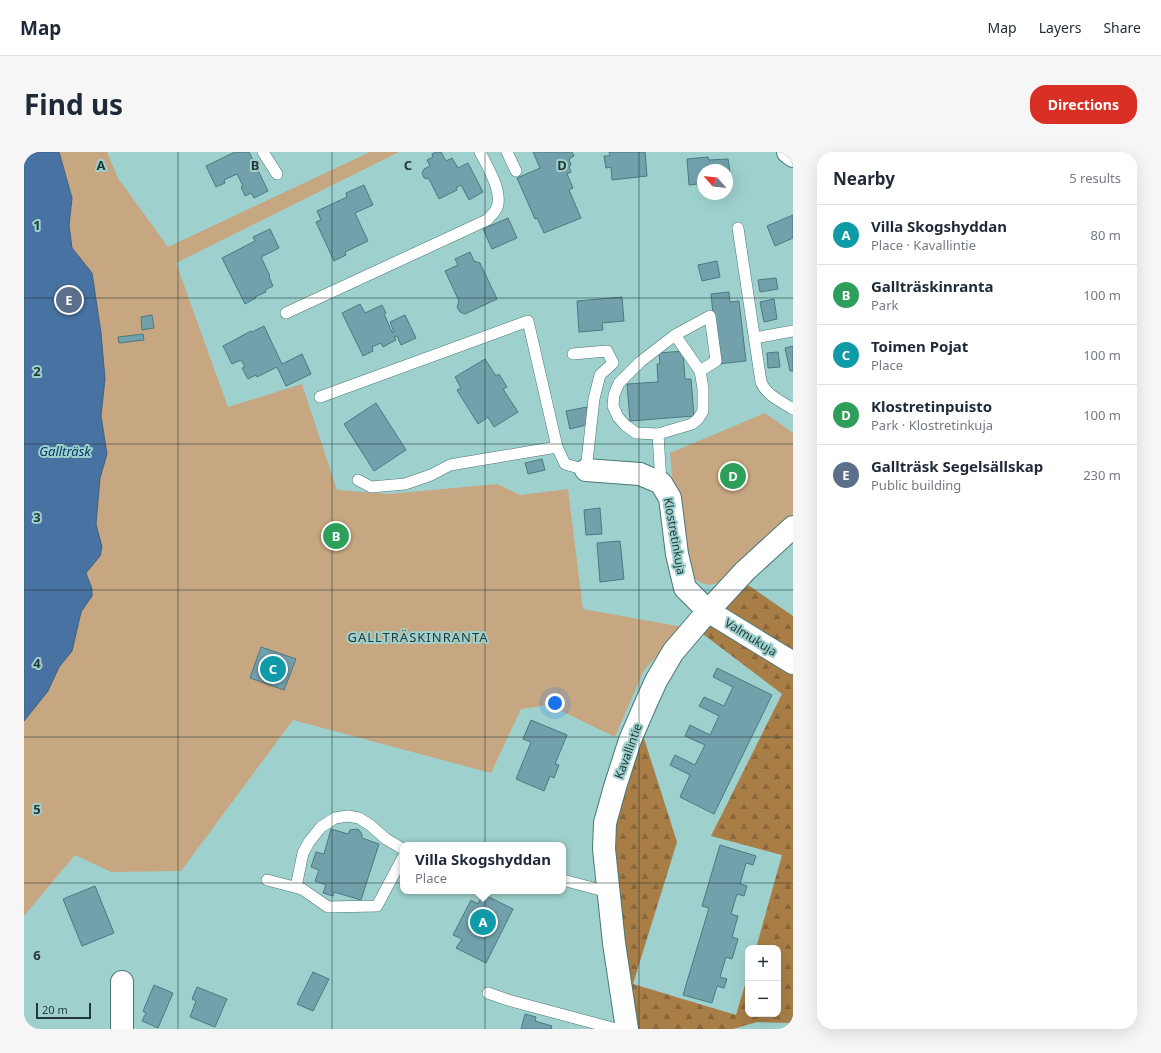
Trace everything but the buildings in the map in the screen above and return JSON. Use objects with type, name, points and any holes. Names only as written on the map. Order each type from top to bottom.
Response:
[{"type":"street","points":[[788,152],[793,156]]},
{"type":"street","name":"Klostretinkuja","points":[[586,470],[640,474],[661,483],[670,498],[677,554],[685,588],[708,611]]},
{"type":"street","name":"Kavallintie","points":[[627,1029],[614,943],[604,849],[605,824],[630,740],[656,682],[673,652],[708,611],[745,572],[793,527]]},
{"type":"street","name":"Valmukuja","points":[[708,611],[793,663]]},
{"type":"street","points":[[122,982],[122,1029]]},
{"type":"lane","points":[[263,152],[277,174]]},
{"type":"lane","points":[[286,314],[487,220],[496,210],[498,197],[494,180],[480,152]]},
{"type":"lane","points":[[507,152],[516,171]]},
{"type":"lane","points":[[738,228],[761,382],[769,393],[793,409]]},
{"type":"lane","points":[[675,335],[700,371],[703,388],[704,411],[692,424],[658,434],[636,433],[625,425],[618,417],[613,406],[614,395],[618,384],[640,362],[675,335],[710,316],[716,361],[700,371]]},
{"type":"lane","points":[[320,397],[528,321],[558,447],[565,464],[586,470],[594,399],[600,375],[613,362],[607,351],[573,354]]},
{"type":"lane","points":[[755,338],[793,331]]},
{"type":"lane","points":[[658,434],[661,483]]},
{"type":"lane","points":[[358,480],[371,487],[405,484],[431,476],[450,465],[558,447]]},
{"type":"lane","points":[[296,888],[303,853],[309,842],[322,827],[335,818],[348,816],[358,818],[370,825],[386,839],[400,847]]},
{"type":"lane","points":[[267,880],[302,889],[328,908],[377,906],[400,863]]},
{"type":"lane","points":[[566,881],[608,892]]},
{"type":"lane","points":[[488,993],[508,1000],[616,1029]]},
{"type":"green space","points":[[745,583],[793,616],[793,1023],[757,1022],[733,1029],[634,1029],[610,841],[642,732],[677,842],[633,984],[736,1015],[745,985],[745,1017],[781,1017],[781,945],[757,945],[782,855],[711,836],[782,694],[699,631]]},
{"type":"shaded area","name":"GALLTRÄSKINRANTA","points":[[59,152],[107,152],[118,178],[168,247],[370,152],[399,152],[176,263],[228,407],[302,384],[337,490],[389,494],[497,484],[520,495],[568,489],[583,609],[683,627],[644,670],[615,737],[549,705],[521,709],[491,773],[293,720],[181,871],[111,872],[75,855],[24,916],[24,721],[48,691],[59,667],[72,651],[81,612],[92,596],[92,589],[86,573],[100,556],[102,547],[96,524],[100,478],[107,454],[101,416],[102,401],[92,273],[72,248],[69,225],[72,198]]},
{"type":"shaded area","points":[[765,413],[793,433],[793,518],[722,581],[710,585],[704,584],[693,577],[674,500],[670,453]]},
{"type":"water","name":"Gallträsk","points":[[24,152],[59,152],[72,198],[69,225],[72,248],[92,273],[101,333],[105,379],[101,416],[107,454],[100,478],[96,524],[102,547],[100,556],[86,573],[92,589],[92,596],[81,612],[72,651],[59,667],[48,691],[24,721]]},
{"type":"place","name":"Gallträsk Segelsällskap","points":[[69,300]]},
{"type":"place","name":"Klostretinpuisto","points":[[733,476]]},
{"type":"place","name":"Gallträskinranta","points":[[336,536]]},
{"type":"place","name":"Toimen Pojat","points":[[273,669]]},
{"type":"place","name":"Villa Skogshyddan","points":[[483,922]]},
{"type":"district","name":"GALLTRÄSKINRANTA","points":[[418,637]]}]
